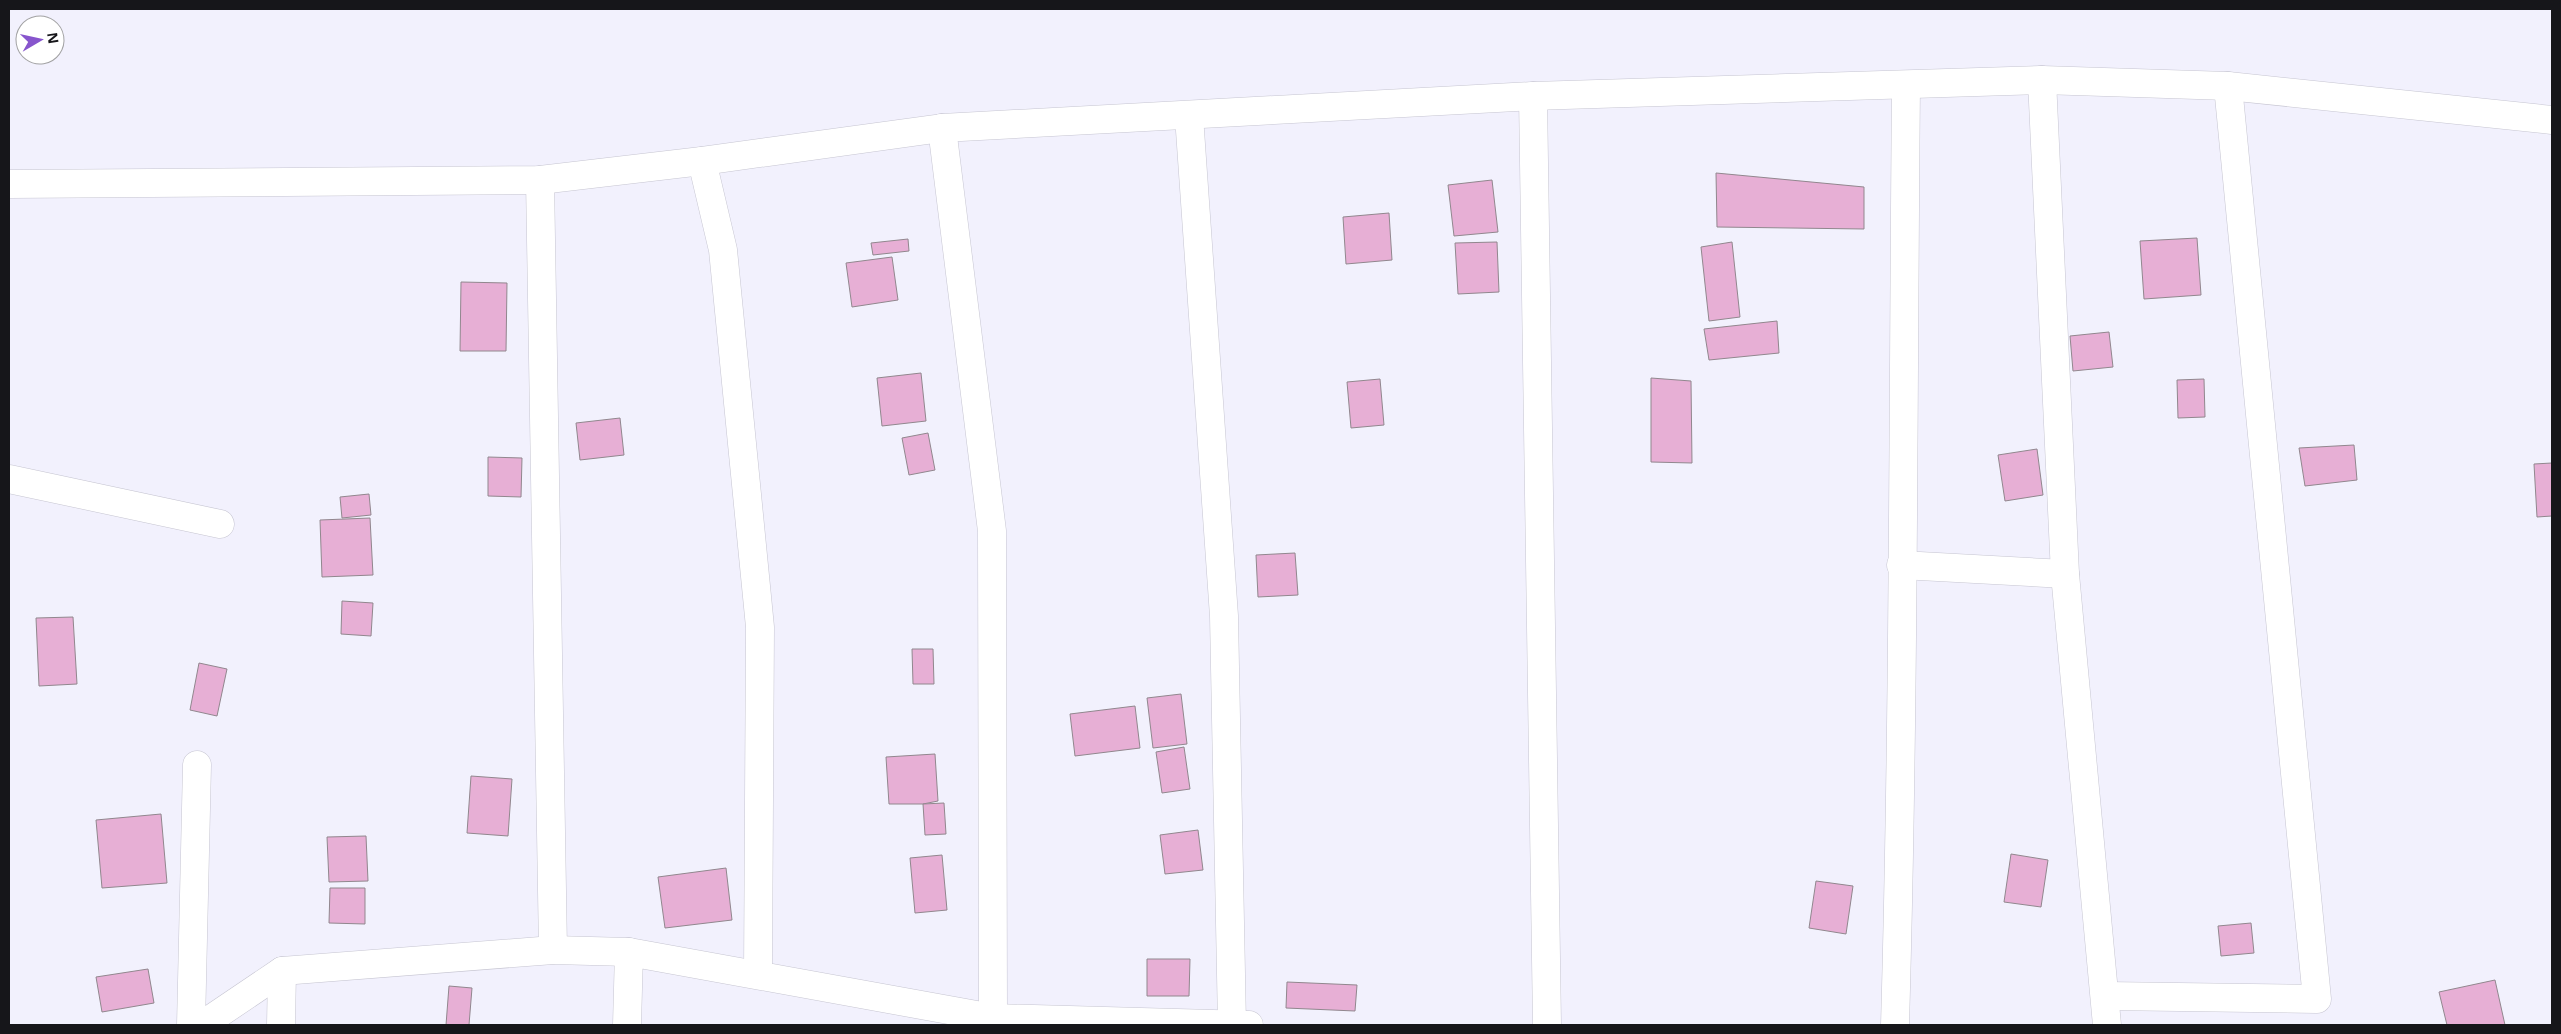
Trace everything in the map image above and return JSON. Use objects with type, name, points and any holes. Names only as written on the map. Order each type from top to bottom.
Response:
[{"type":"street","points":[[2042,80],[2065,574],[2106,996],[2107,1025]]},
{"type":"street","points":[[9,184],[540,180],[702,161],[942,128],[1533,96],[2042,80],[2228,86],[2552,120]]},
{"type":"street","points":[[1895,1025],[1902,780],[1901,564],[1906,85]]},
{"type":"street","points":[[2106,996],[2317,999],[2228,86]]},
{"type":"street","points":[[1533,96],[1547,1025]]},
{"type":"street","points":[[202,1025],[282,971],[553,950],[629,952],[993,1018],[1238,1025],[1224,616],[1189,116]]},
{"type":"street","points":[[942,128],[992,531],[993,1018]]},
{"type":"street","points":[[702,161],[723,250],[760,627],[758,974]]},
{"type":"street","points":[[540,180],[553,950]]},
{"type":"street","points":[[9,479],[220,524]]},
{"type":"street","points":[[1901,564],[2065,574]]},
{"type":"street","points":[[191,1025],[197,765]]},
{"type":"street","points":[[627,1025],[629,952]]},
{"type":"street","points":[[281,1025],[282,971]]},
{"type":"building","points":[[1716,173],[1864,187],[1864,229],[1717,227]]},
{"type":"building","points":[[1492,180],[1498,232],[1454,236],[1448,185]]},
{"type":"building","points":[[1389,213],[1392,260],[1346,264],[1343,217]]},
{"type":"building","points":[[2197,238],[2201,295],[2144,299],[2140,241]]},
{"type":"building","points":[[908,239],[909,251],[873,255],[871,243]]},
{"type":"building","points":[[1497,242],[1499,292],[1458,294],[1455,243]]},
{"type":"building","points":[[1732,242],[1740,317],[1709,321],[1701,247]]},
{"type":"building","points":[[892,257],[898,300],[852,307],[846,263]]},
{"type":"building","points":[[461,282],[507,283],[506,351],[460,351]]},
{"type":"building","points":[[1777,321],[1779,353],[1709,360],[1704,329]]},
{"type":"building","points":[[2109,332],[2113,367],[2073,371],[2070,336]]},
{"type":"building","points":[[921,373],[926,421],[882,426],[877,378]]},
{"type":"building","points":[[1651,378],[1691,381],[1692,463],[1651,462]]},
{"type":"building","points":[[1380,379],[1384,425],[1351,428],[1347,382]]},
{"type":"building","points":[[2204,379],[2205,417],[2178,418],[2177,380]]},
{"type":"building","points":[[620,418],[624,455],[580,460],[576,423]]},
{"type":"building","points":[[928,433],[935,470],[909,475],[902,438]]},
{"type":"building","points":[[2354,445],[2357,480],[2305,486],[2299,448]]},
{"type":"building","points":[[2037,449],[2043,495],[2005,501],[1998,455]]},
{"type":"building","points":[[488,457],[522,458],[521,497],[488,496]]},
{"type":"building","points":[[2552,463],[2552,516],[2537,517],[2534,464]]},
{"type":"building","points":[[369,494],[371,515],[342,518],[340,497]]},
{"type":"building","points":[[370,518],[373,575],[322,577],[320,520]]},
{"type":"building","points":[[1295,553],[1298,595],[1258,597],[1256,555]]},
{"type":"building","points":[[342,601],[373,603],[371,636],[341,634]]},
{"type":"building","points":[[73,617],[77,684],[39,686],[36,618]]},
{"type":"building","points":[[912,649],[933,649],[934,684],[913,684]]},
{"type":"building","points":[[199,663],[227,669],[217,716],[190,710]]},
{"type":"building","points":[[1181,694],[1187,744],[1153,748],[1147,698]]},
{"type":"building","points":[[1135,706],[1140,748],[1075,756],[1070,714]]},
{"type":"building","points":[[1184,747],[1190,789],[1162,793],[1156,752]]},
{"type":"building","points":[[935,754],[938,801],[923,804],[889,804],[886,757]]},
{"type":"building","points":[[471,776],[512,779],[508,836],[467,833]]},
{"type":"building","points":[[944,803],[946,834],[925,835],[923,804]]},
{"type":"building","points":[[161,814],[167,883],[102,888],[96,820]]},
{"type":"building","points":[[1198,830],[1203,870],[1165,874],[1160,835]]},
{"type":"building","points":[[366,836],[368,881],[329,882],[327,837]]},
{"type":"building","points":[[2011,854],[2048,860],[2041,907],[2004,902]]},
{"type":"building","points":[[942,855],[947,910],[915,913],[910,858]]},
{"type":"building","points":[[726,868],[732,920],[665,928],[658,877]]},
{"type":"building","points":[[1816,881],[1853,886],[1846,934],[1809,928]]},
{"type":"building","points":[[330,888],[365,888],[365,924],[329,923]]},
{"type":"building","points":[[2251,923],[2254,953],[2221,956],[2218,926]]},
{"type":"building","points":[[1147,959],[1190,959],[1189,996],[1147,996]]},
{"type":"building","points":[[148,969],[154,1003],[102,1012],[96,977]]},
{"type":"building","points":[[2495,980],[2505,1025],[2447,1025],[2439,992]]},
{"type":"building","points":[[1287,982],[1357,985],[1355,1011],[1286,1008]]},
{"type":"building","points":[[449,986],[472,988],[469,1025],[446,1025]]}]
